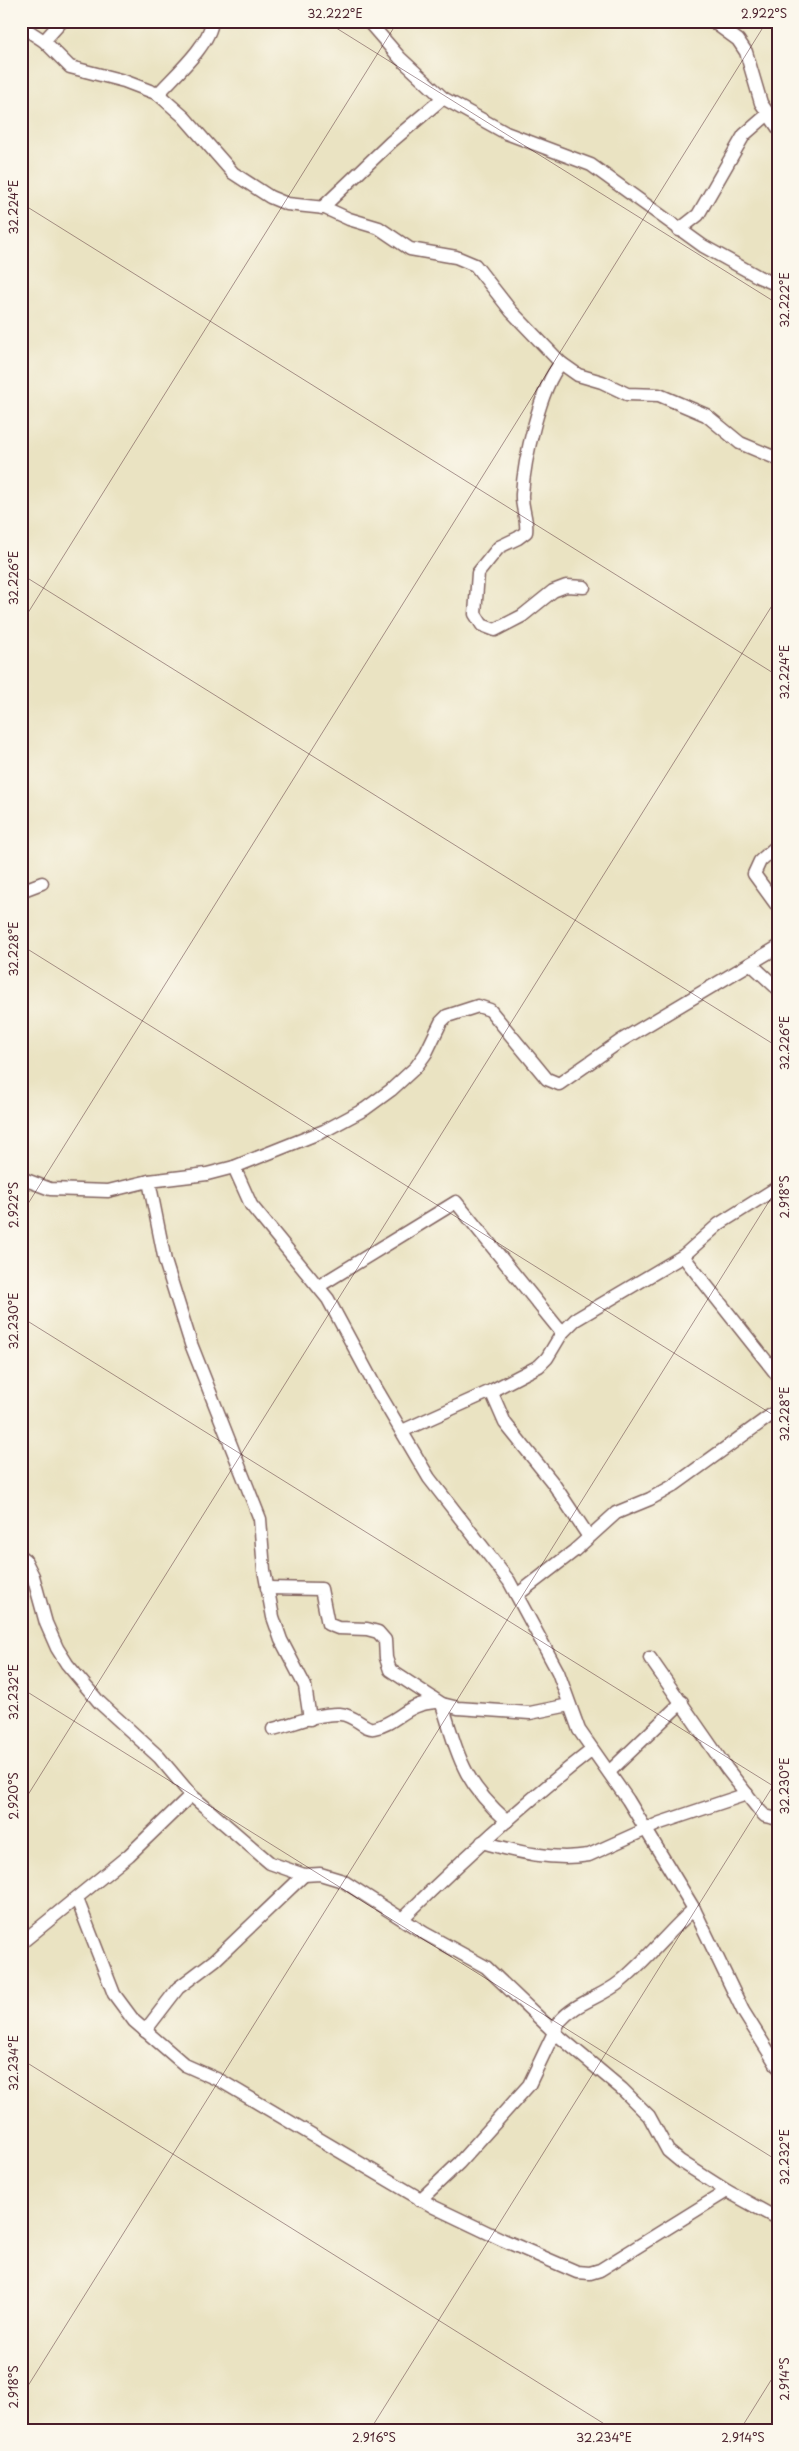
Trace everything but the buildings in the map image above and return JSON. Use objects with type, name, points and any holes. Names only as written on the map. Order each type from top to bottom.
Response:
[{"type":"street","points":[[44,41],[62,21]]},
{"type":"street","points":[[158,94],[197,51],[210,30],[212,21]]},
{"type":"street","points":[[368,21],[400,58],[443,98],[506,133],[591,165],[679,230],[729,261],[778,285]]},
{"type":"street","points":[[712,21],[738,40],[746,52],[760,103],[778,128]]},
{"type":"street","points":[[21,26],[44,41],[70,67],[124,81],[158,94],[184,117],[234,173],[250,185],[287,204],[322,208],[379,228],[410,249],[456,258],[475,266],[511,311],[561,362],[578,375],[602,382],[627,394],[659,395],[698,412],[740,443],[778,459]]},
{"type":"street","points":[[322,208],[391,142],[443,98]]},
{"type":"street","points":[[679,230],[702,211],[744,135],[767,114]]},
{"type":"street","points":[[561,362],[550,378],[544,394],[526,468],[522,501],[526,532],[499,547],[478,572],[475,614],[482,626],[496,630],[522,616],[553,591],[566,586],[584,587]]},
{"type":"street","points":[[778,845],[760,861],[754,874],[778,907]]},
{"type":"street","points":[[21,891],[42,883]]},
{"type":"street","points":[[21,1178],[50,1189],[108,1191],[149,1181],[207,1174],[234,1167],[324,1131],[365,1109],[412,1071],[426,1053],[441,1022],[454,1013],[478,1006],[486,1007],[546,1080],[559,1084],[622,1040],[778,948]]},
{"type":"street","points":[[751,964],[778,989]]},
{"type":"street","points":[[234,1167],[252,1205],[319,1286],[430,1478],[491,1555],[517,1595],[558,1672],[579,1730],[628,1800],[694,1909],[743,2011],[778,2067]]},
{"type":"street","points":[[149,1181],[165,1261],[191,1344],[260,1518],[266,1588],[281,1640],[305,1686],[310,1720]]},
{"type":"street","points":[[402,1431],[491,1391],[543,1362],[562,1333],[589,1309],[683,1256],[719,1224],[778,1186]]},
{"type":"street","points":[[319,1286],[456,1202],[562,1333]]},
{"type":"street","points":[[683,1256],[778,1376]]},
{"type":"street","points":[[491,1391],[505,1423],[553,1483],[589,1538]]},
{"type":"street","points":[[517,1595],[589,1538],[616,1513],[666,1490],[778,1410]]},
{"type":"street","points":[[21,1557],[33,1576],[46,1623],[57,1648],[67,1664],[99,1702],[159,1757],[191,1795],[270,1863],[304,1875],[320,1874],[343,1881],[486,1967],[554,2032],[622,2090],[649,2116],[668,2151],[680,2161],[727,2191],[778,2218]]},
{"type":"street","points":[[266,1588],[321,1589],[328,1624],[338,1628],[367,1629],[378,1632],[385,1640],[386,1658],[390,1670],[440,1703],[458,1708],[530,1713],[569,1705]]},
{"type":"street","points":[[650,1658],[747,1794],[765,1816],[778,1820]]},
{"type":"street","points":[[609,1772],[682,1702]]},
{"type":"street","points":[[273,1730],[329,1714],[348,1715],[372,1728],[384,1724],[418,1704],[440,1703]]},
{"type":"street","points":[[440,1703],[464,1771],[485,1800],[507,1821]]},
{"type":"street","points":[[402,1918],[482,1842],[592,1750]]},
{"type":"street","points":[[482,1842],[531,1854],[576,1857],[600,1851],[644,1829],[747,1794]]},
{"type":"street","points":[[21,1943],[129,1855],[191,1795]]},
{"type":"street","points":[[145,2031],[178,1988],[220,1956],[304,1875]]},
{"type":"street","points":[[77,1899],[114,1994],[127,2013],[145,2031],[190,2069],[222,2081],[420,2200],[525,2250],[577,2272],[590,2274],[630,2252],[727,2191]]},
{"type":"street","points":[[420,2200],[459,2163],[529,2085],[554,2032],[565,2014],[576,2006],[608,1991],[627,1976],[694,1909]]}]
